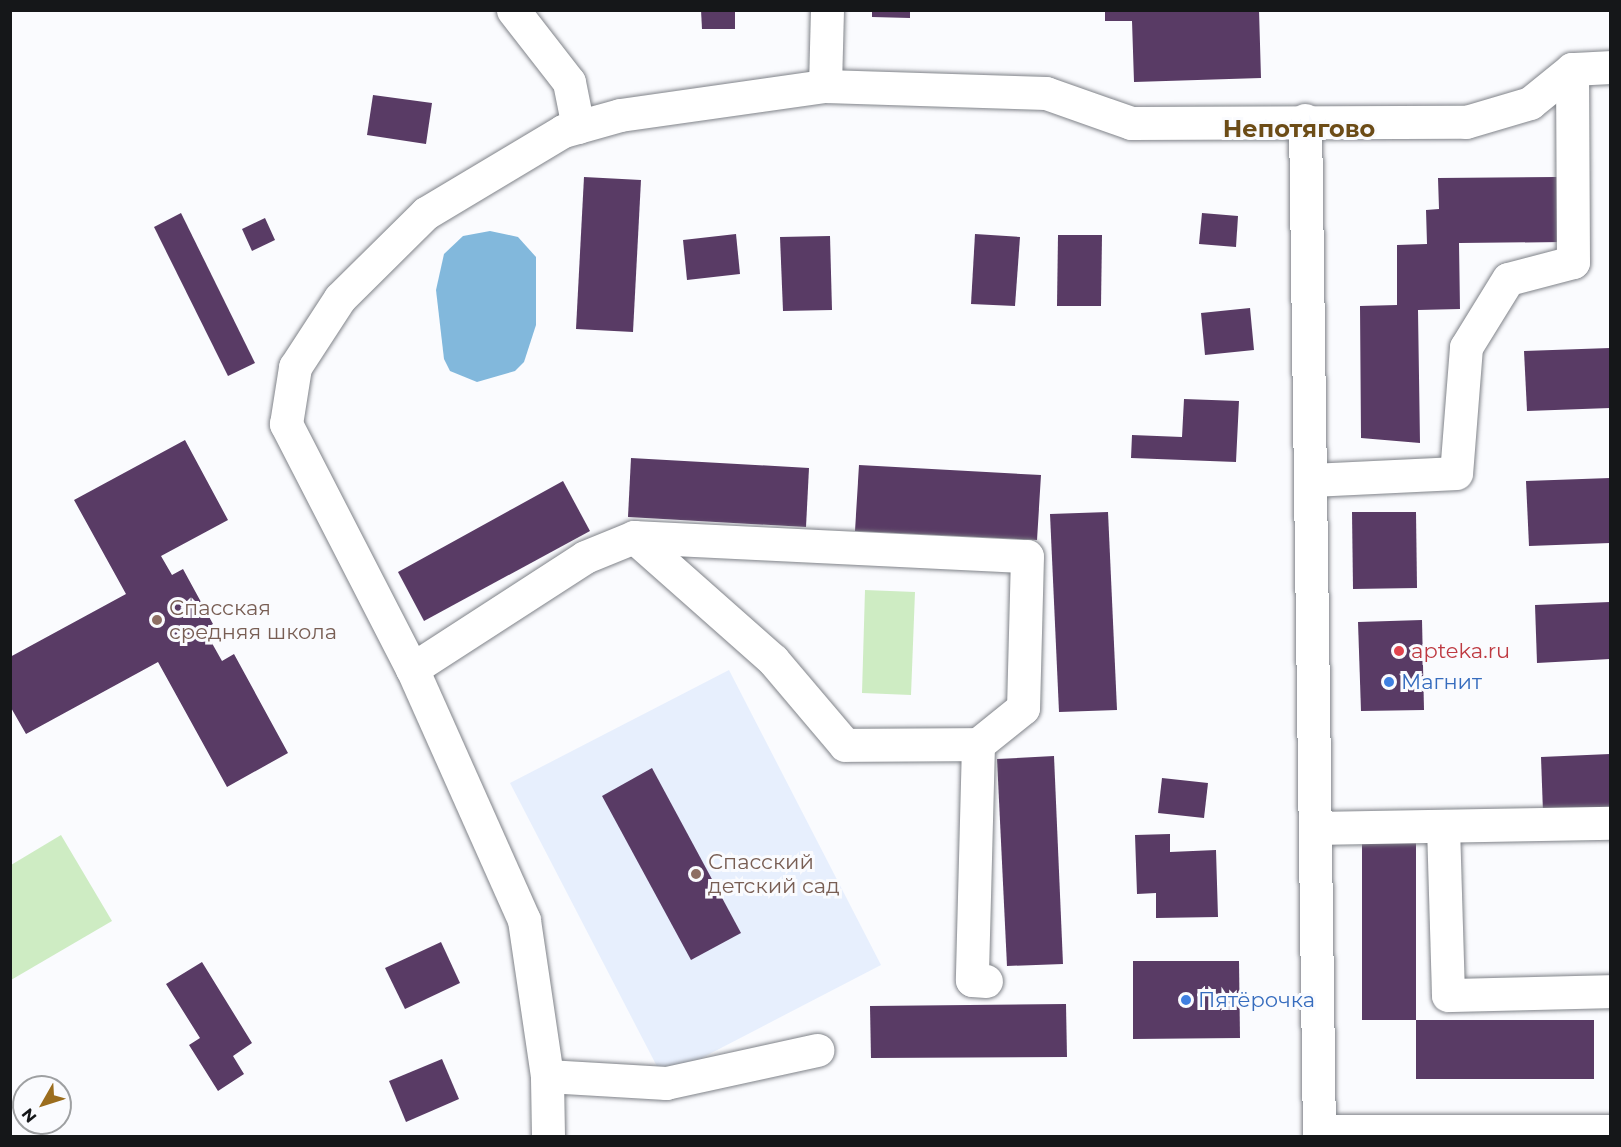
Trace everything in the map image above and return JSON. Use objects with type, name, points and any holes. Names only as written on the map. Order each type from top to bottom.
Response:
[{"type":"street","points":[[513,10],[569,82],[578,127]]},
{"type":"street","points":[[825,86],[827,10]]},
{"type":"street","points":[[548,1137],[547,1076],[524,920],[412,669],[286,424],[295,367],[340,298],[426,213],[510,159],[578,127],[620,115],[825,86],[1046,93],[1131,123],[1305,120],[1466,122],[1530,103],[1572,69],[1611,67]]},
{"type":"street","points":[[1312,480],[1456,473],[1466,346],[1508,279],[1574,262],[1572,69]]},
{"type":"street","points":[[1305,120],[1312,480],[1319,1134],[1611,1131]]},
{"type":"street","points":[[412,669],[585,557],[634,537],[1028,556],[1023,708],[978,744],[845,745],[773,660],[634,537]]},
{"type":"street","points":[[978,744],[972,980],[986,981]]},
{"type":"street","points":[[1316,828],[1611,823]]},
{"type":"street","points":[[1443,826],[1448,995],[1611,991]]},
{"type":"street","points":[[547,1076],[666,1083],[817,1050]]},
{"type":"shaded area","name":"Спасский детский сад","points":[[729,670],[881,965],[663,1078],[510,783]]},
{"type":"green space","points":[[865,590],[915,592],[911,695],[862,693]]},
{"type":"green space","points":[[61,835],[112,921],[11,980],[11,865]]},
{"type":"water","points":[[490,231],[518,237],[536,257],[536,325],[524,362],[515,371],[477,382],[450,371],[444,359],[436,290],[444,254],[463,236]]},
{"type":"building","points":[[701,10],[735,10],[735,29],[702,29]]},
{"type":"building","points":[[872,10],[910,10],[910,18],[872,17]]},
{"type":"building","points":[[1105,10],[1259,10],[1261,78],[1134,82],[1132,21],[1105,21]]},
{"type":"building","points":[[373,95],[432,103],[426,144],[367,135]]},
{"type":"building","points":[[584,177],[641,180],[633,332],[576,329]]},
{"type":"building","points":[[1557,177],[1563,242],[1459,243],[1460,309],[1418,310],[1420,443],[1361,438],[1360,306],[1397,305],[1397,245],[1427,244],[1426,210],[1439,209],[1438,178]]},
{"type":"building","points":[[181,213],[255,363],[228,376],[154,227]]},
{"type":"building","points":[[1202,213],[1238,216],[1236,247],[1199,244]]},
{"type":"building","points":[[265,218],[275,240],[252,251],[242,229]]},
{"type":"building","points":[[736,234],[740,274],[687,280],[683,240]]},
{"type":"building","points":[[975,234],[1020,237],[1015,306],[971,304]]},
{"type":"building","points":[[1058,235],[1102,235],[1101,306],[1057,306]]},
{"type":"building","points":[[830,236],[832,310],[783,311],[780,237]]},
{"type":"building","points":[[1250,308],[1254,350],[1205,355],[1201,313]]},
{"type":"building","points":[[1610,348],[1610,408],[1527,411],[1524,351]]},
{"type":"building","points":[[1184,399],[1239,401],[1236,462],[1131,458],[1132,435],[1182,437]]},
{"type":"building","points":[[185,440],[228,520],[161,556],[172,575],[183,569],[213,624],[204,629],[222,661],[234,654],[288,753],[227,787],[158,662],[26,734],[10,706],[10,657],[126,594],[74,500]]},
{"type":"building","points":[[631,458],[809,468],[806,527],[628,517]]},
{"type":"building","points":[[859,465],[1041,475],[1037,540],[855,531]]},
{"type":"building","points":[[1610,478],[1610,543],[1529,546],[1526,481]]},
{"type":"building","points":[[563,481],[590,531],[424,621],[398,572]]},
{"type":"building","points":[[1108,512],[1117,710],[1059,712],[1050,514]]},
{"type":"building","points":[[1352,512],[1416,512],[1417,588],[1353,589]]},
{"type":"building","points":[[1610,602],[1610,659],[1537,663],[1535,605]]},
{"type":"building","points":[[1422,620],[1424,710],[1361,711],[1358,622]]},
{"type":"building","points":[[1610,754],[1610,809],[1543,812],[1541,757]]},
{"type":"building","points":[[1054,756],[1063,964],[1007,966],[997,759]]},
{"type":"building","points":[[652,768],[741,933],[691,960],[602,796]]},
{"type":"building","points":[[1162,778],[1208,783],[1204,818],[1158,813]]},
{"type":"building","points":[[1170,834],[1170,852],[1216,850],[1218,917],[1156,918],[1156,893],[1137,894],[1135,835]]},
{"type":"building","points":[[1362,840],[1416,840],[1416,1020],[1362,1020]]},
{"type":"building","points":[[441,942],[460,983],[405,1009],[385,968]]},
{"type":"building","name":"Пятёрочка","points":[[1133,961],[1239,961],[1240,1038],[1133,1039]]},
{"type":"building","points":[[202,962],[252,1043],[233,1056],[244,1074],[218,1091],[189,1045],[200,1038],[166,984]]},
{"type":"building","points":[[1066,1004],[1067,1057],[871,1058],[870,1006]]},
{"type":"building","points":[[1416,1020],[1594,1020],[1594,1079],[1416,1079]]},
{"type":"building","points":[[442,1059],[459,1099],[406,1122],[389,1081]]},
{"type":"place","name":"Спасская средняя школа","points":[[157,620]]},
{"type":"place","name":"apteka.ru","points":[[1399,651]]},
{"type":"place","name":"Магнит","points":[[1389,682]]},
{"type":"place","name":"Спасский детский сад","points":[[696,874]]},
{"type":"place","name":"Пятёрочка","points":[[1186,1000]]},
{"type":"district","name":"Непотягово","points":[[1299,129]]}]
